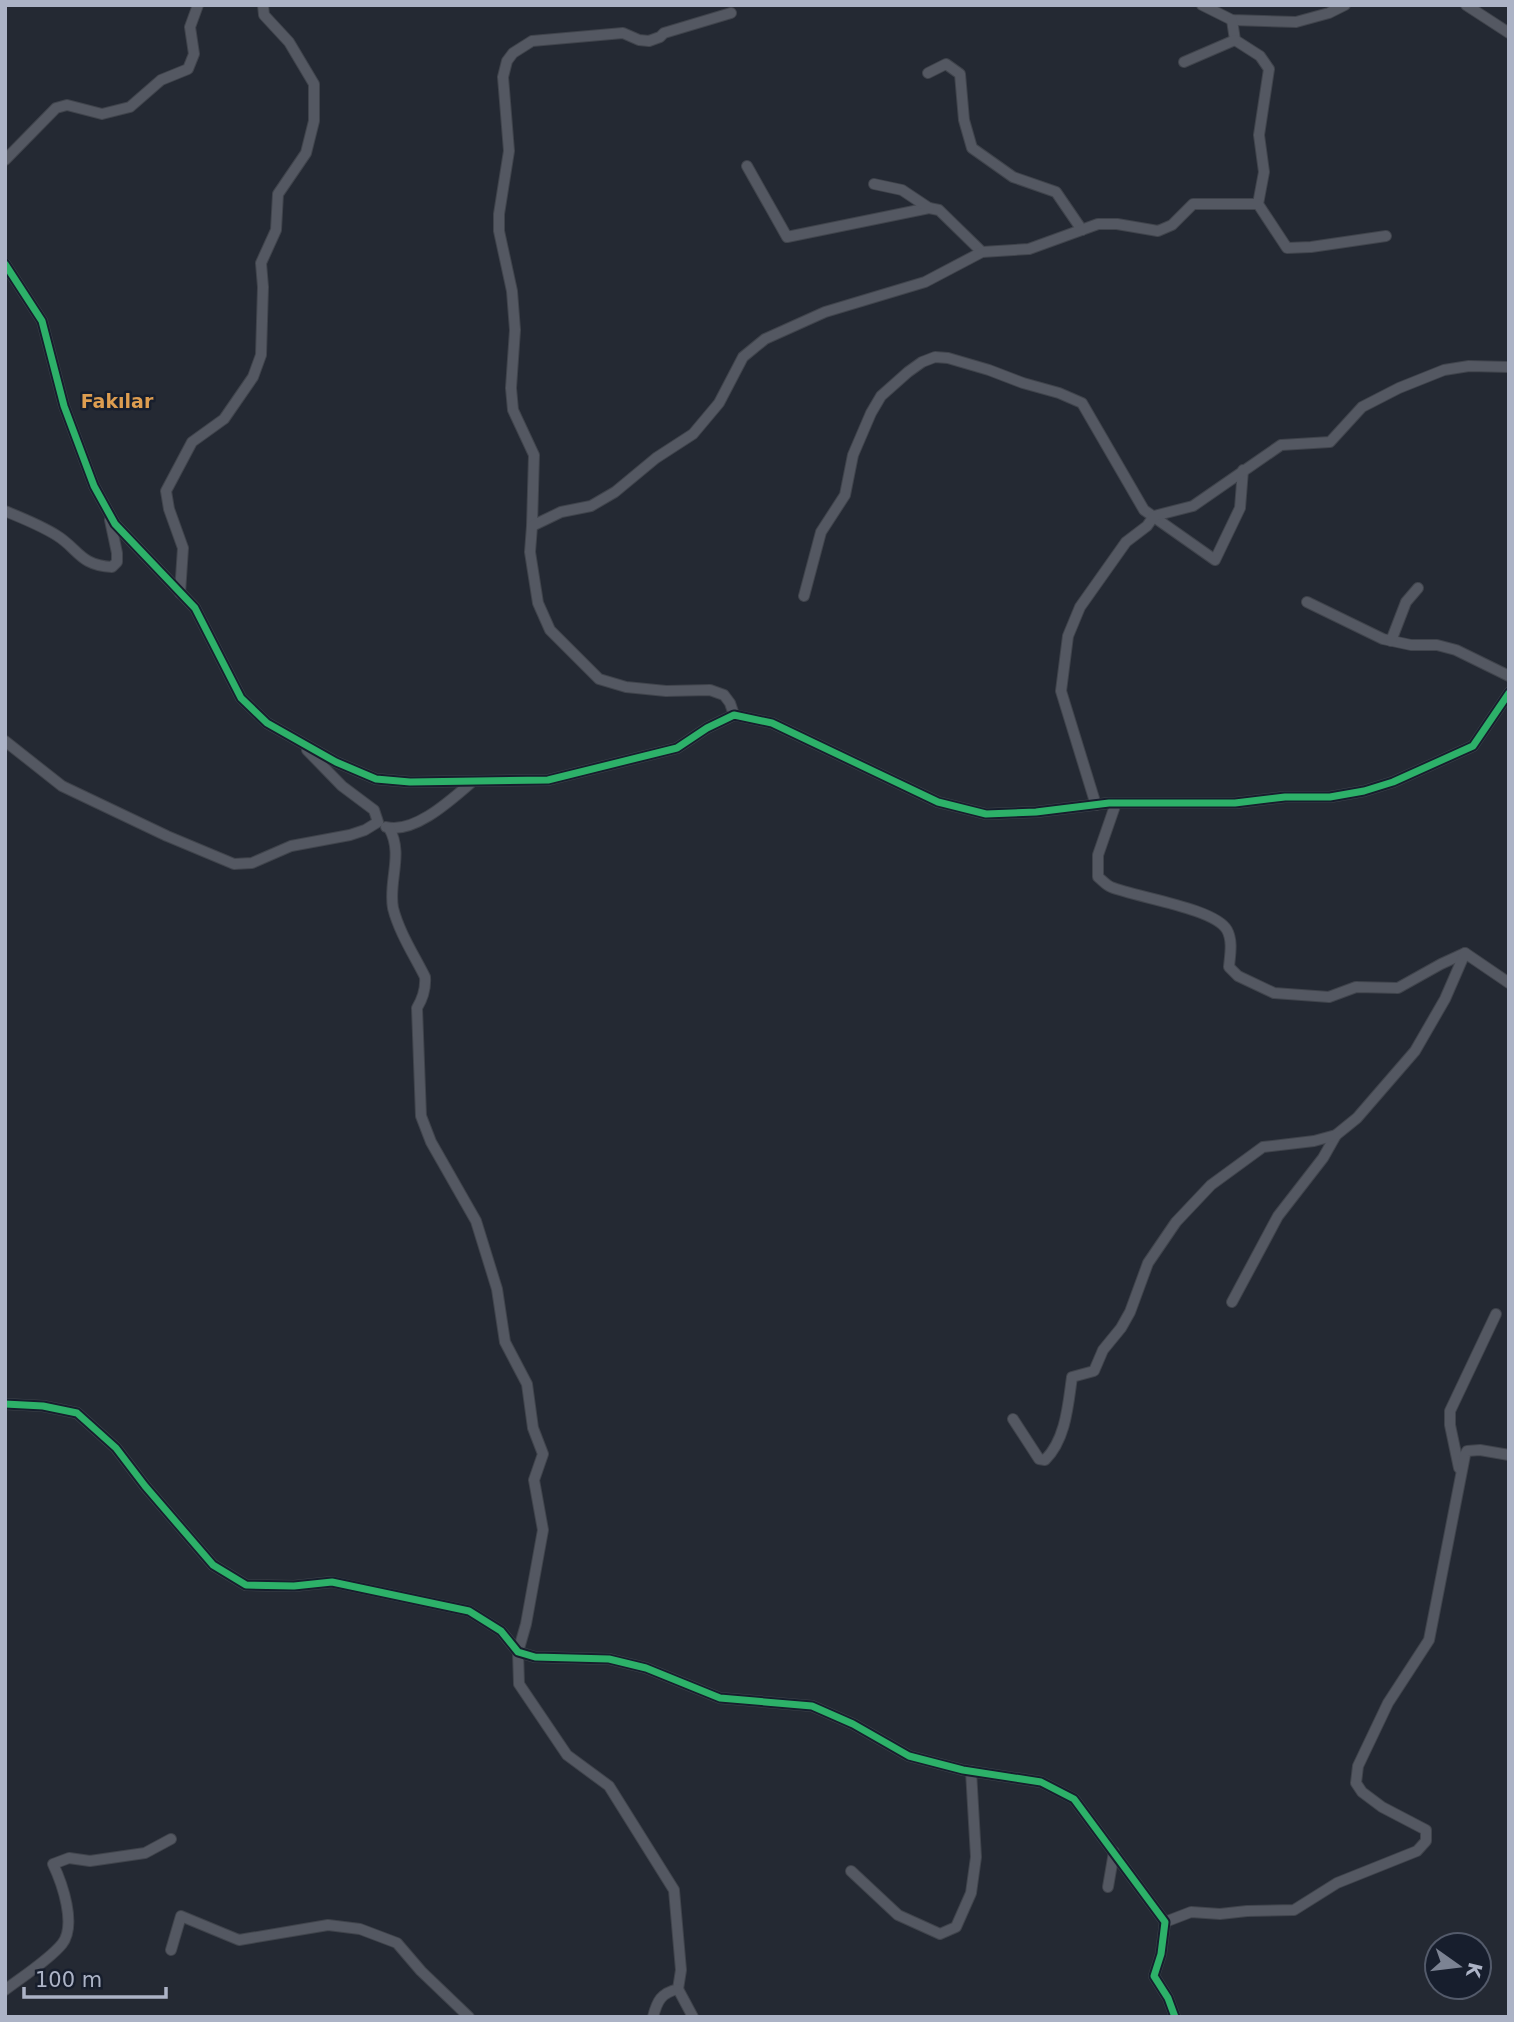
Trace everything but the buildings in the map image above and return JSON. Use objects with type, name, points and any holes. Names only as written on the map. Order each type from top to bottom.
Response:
[{"type":"street","points":[[5,160],[56,108],[67,105],[102,114],[130,107],[161,80],[188,69],[194,54],[190,27],[198,5]]},
{"type":"street","points":[[180,593],[183,548],[169,509],[166,491],[192,442],[224,419],[253,377],[261,355],[261,263],[276,230],[278,194],[306,153],[314,121],[314,84],[289,41],[264,15],[264,5]]},
{"type":"street","points":[[1202,5],[1232,20],[1296,22],[1329,13],[1345,5]]},
{"type":"street","points":[[1466,5],[1509,33]]},
{"type":"street","points":[[731,13],[664,33],[649,41],[623,33],[610,33],[574,39],[532,41],[521,46],[507,61],[503,77],[509,151],[499,214],[499,231],[512,292],[514,317],[511,388],[513,410],[534,455],[530,552],[538,603],[550,630],[599,679],[639,689],[710,690],[724,695],[734,715]]},
{"type":"street","points":[[1232,20],[1236,40],[1261,56],[1269,69],[1259,135],[1264,172],[1258,204],[1287,248],[1386,236]]},
{"type":"street","points":[[1184,62],[1236,40]]},
{"type":"street","points":[[929,73],[946,64],[960,74],[964,120],[972,148],[1013,177],[1056,192],[1082,230]]},
{"type":"street","points":[[747,166],[787,237],[929,208]]},
{"type":"street","points":[[874,184],[902,190],[929,208],[939,210],[982,252]]},
{"type":"street","points":[[532,526],[561,512],[591,506],[615,492],[656,458],[693,434],[719,403],[743,357],[765,339],[825,312],[925,282],[982,252],[1029,249],[1098,225],[1117,224],[1158,231],[1172,225],[1193,204],[1258,204]]},
{"type":"street","points":[[5,264],[42,321],[64,406],[94,486],[114,524],[195,608],[241,698],[267,723],[336,762],[376,779],[410,782],[548,780],[677,748],[707,728],[734,715],[772,723],[938,802],[986,814],[1116,803],[1235,803],[1285,797],[1330,797],[1393,782],[1473,746],[1509,693]]},
{"type":"street","points":[[804,596],[821,532],[845,495],[853,455],[871,413],[881,396],[908,372],[922,362],[936,357],[989,370],[1082,403],[1144,510],[1215,560],[1240,508],[1243,470]]},
{"type":"street","points":[[1096,805],[1061,691],[1068,636],[1080,607],[1126,542],[1147,526],[1154,516],[1194,506],[1281,444],[1330,442],[1362,407],[1399,388],[1444,370],[1469,366],[1509,367]]},
{"type":"street","points":[[5,511],[58,536],[81,558],[100,566],[112,567],[117,562],[117,553],[108,512]]},
{"type":"street","points":[[1391,641],[1406,603],[1418,588]]},
{"type":"street","points":[[1307,602],[1391,641],[1411,645],[1437,645],[1456,650],[1509,676]]},
{"type":"street","points":[[5,741],[62,786],[167,836],[234,864],[252,863],[291,846],[350,835],[378,822]]},
{"type":"street","points":[[298,741],[342,786],[374,810],[378,822],[389,828],[395,838],[393,906],[426,984],[424,997],[417,1008],[421,1116],[431,1142],[476,1221],[497,1289],[505,1342],[527,1384],[533,1429],[543,1454],[534,1480],[543,1530],[526,1624],[518,1652],[519,1684],[567,1755],[609,1786],[674,1890],[681,1970],[678,1989],[693,2017]]},
{"type":"street","points":[[389,828],[411,826],[449,801],[472,781]]},
{"type":"street","points":[[1116,803],[1098,855],[1098,877],[1109,886],[1216,919],[1226,929],[1231,947],[1229,967],[1238,976],[1274,993],[1329,998],[1356,987],[1398,988],[1465,954]]},
{"type":"street","points":[[1465,954],[1509,983]]},
{"type":"street","points":[[1232,1302],[1278,1216],[1323,1158],[1336,1135],[1357,1118],[1415,1051],[1446,999],[1465,954]]},
{"type":"street","points":[[1013,1419],[1039,1458],[1045,1460],[1055,1448],[1061,1433],[1072,1377],[1094,1371],[1103,1350],[1130,1312],[1148,1263],[1176,1222],[1211,1185],[1263,1147],[1336,1135]]},
{"type":"street","points":[[1461,1475],[1450,1424],[1450,1411],[1496,1314]]},
{"type":"street","points":[[5,1404],[43,1406],[77,1413],[116,1448],[213,1565],[246,1585],[294,1586],[332,1582],[469,1611],[501,1631],[518,1652],[535,1657],[609,1660],[646,1668],[720,1699],[812,1706],[853,1724],[909,1756],[971,1771],[1041,1782],[1074,1799],[1165,1922],[1161,1954],[1154,1976],[1168,1998],[1175,2017]]},
{"type":"street","points":[[1165,1922],[1191,1912],[1220,1914],[1294,1910],[1337,1883],[1417,1851],[1426,1841],[1426,1830],[1382,1807],[1362,1792],[1356,1783],[1358,1766],[1376,1724],[1429,1640],[1467,1451],[1480,1450],[1509,1455]]},
{"type":"street","points":[[851,1871],[898,1915],[940,1934],[956,1927],[971,1893],[976,1857],[971,1771]]},
{"type":"street","points":[[5,1990],[63,1942],[68,1906],[53,1864],[69,1858],[90,1861],[145,1853],[171,1839]]},
{"type":"street","points":[[1108,1887],[1114,1852]]},
{"type":"street","points":[[171,1950],[181,1916],[239,1940],[328,1925],[360,1929],[397,1943],[421,1971],[469,2017]]},
{"type":"street","points":[[653,2017],[657,2001],[666,1992],[678,1989]]},
{"type":"cycle path","points":[[5,264],[42,321],[64,406],[94,486],[115,524],[195,608],[241,698],[267,723],[336,762],[376,779],[410,782],[548,780],[677,748],[707,728],[734,715],[772,723],[938,802],[986,814],[1036,812],[1109,803],[1235,803],[1285,797],[1330,797],[1393,782],[1473,746],[1509,693]]},
{"type":"cycle path","points":[[5,1404],[43,1406],[77,1413],[116,1448],[213,1565],[246,1585],[294,1586],[332,1582],[469,1611],[501,1631],[518,1652],[535,1657],[609,1659],[646,1668],[720,1698],[812,1706],[853,1724],[909,1756],[963,1770],[1041,1782],[1074,1799],[1165,1922],[1161,1954],[1154,1976],[1168,1998],[1175,2017]]},
{"type":"district","name":"Fakılar","points":[[117,401]]}]
